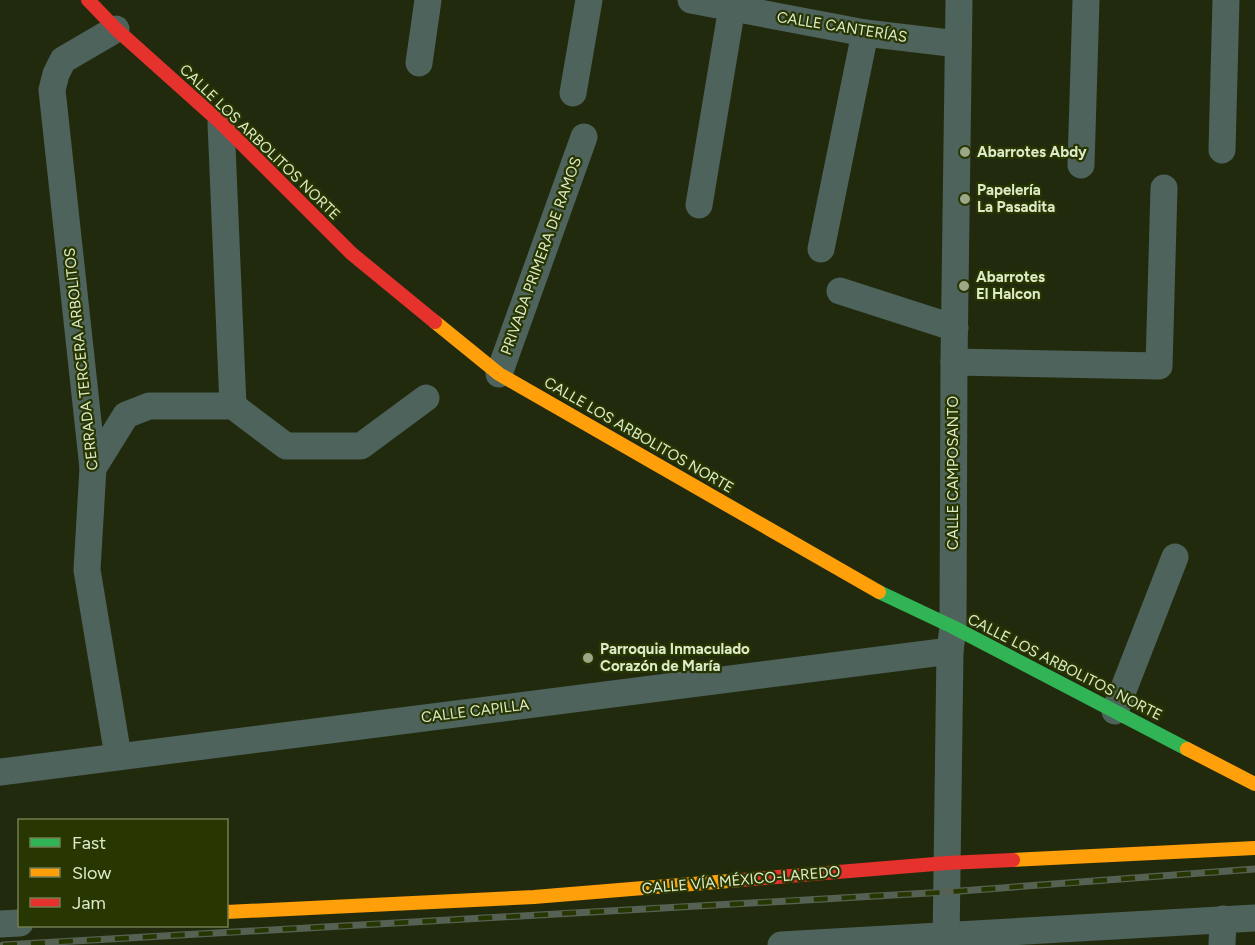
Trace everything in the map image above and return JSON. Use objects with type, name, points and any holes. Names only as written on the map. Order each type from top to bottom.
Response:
[{"type":"street","name":"CALLE LOS ARBOLITOS NORTE","points":[[88,0],[116,29],[221,123],[351,253],[498,374],[890,598],[951,639],[1115,711],[1255,784]]},
{"type":"street","points":[[419,63],[428,0]]},
{"type":"street","points":[[573,93],[589,0]]},
{"type":"street","name":"CALLE CANTERÍAS","points":[[691,0],[865,33],[958,44]]},
{"type":"street","name":"CALLE CAMPOSANTO","points":[[946,940],[959,0]]},
{"type":"street","points":[[1082,165],[1086,0]]},
{"type":"street","points":[[1222,150],[1226,0]]},
{"type":"street","points":[[699,205],[732,7]]},
{"type":"street","name":"CERRADA TERCERA ARBOLITOS","points":[[116,29],[63,60],[52,90],[93,468],[87,570],[118,756]]},
{"type":"street","points":[[821,249],[865,33]]},
{"type":"street","points":[[221,123],[233,406]]},
{"type":"street","name":"PRIVADA PRIMERA DE RAMOS","points":[[498,374],[584,137]]},
{"type":"street","points":[[954,362],[1159,366],[1164,188]]},
{"type":"street","points":[[840,291],[955,327]]},
{"type":"street","points":[[93,468],[126,415],[149,406],[233,406],[286,446],[361,446],[426,398]]},
{"type":"street","points":[[1115,711],[1175,557]]},
{"type":"street","name":"CALLE CAPILLA","points":[[0,772],[951,639]]},
{"type":"street","name":"CALLE VÍA MÉXICO-LAREDO","points":[[228,912],[534,897],[947,863],[1255,848]]},
{"type":"street","points":[[781,945],[1222,932],[1255,918]]},
{"type":"street","points":[[0,924],[18,923]]},
{"type":"railway","points":[[3,945],[947,892],[1255,869]]},
{"type":"traffic: fast","points":[[879,592],[953,627],[1187,749]]},
{"type":"traffic: slow","points":[[435,322],[499,374],[879,592]]},
{"type":"traffic: slow","points":[[1187,749],[1255,784]]},
{"type":"traffic: slow","points":[[1013,860],[1255,848]]},
{"type":"traffic: slow","points":[[228,912],[534,897],[741,880]]},
{"type":"traffic: jam","points":[[88,0],[116,29],[221,123],[351,253],[435,322]]},
{"type":"traffic: jam","points":[[741,880],[947,863],[1013,860]]},
{"type":"place","name":"Abarrotes Abdy","points":[[965,152]]},
{"type":"place","name":"Papelería La Pasadita","points":[[965,199]]},
{"type":"place","name":"Abarrotes El Halcon","points":[[964,286]]},
{"type":"place","name":"Parroquia Inmaculado Corazón de María","points":[[588,658]]}]
